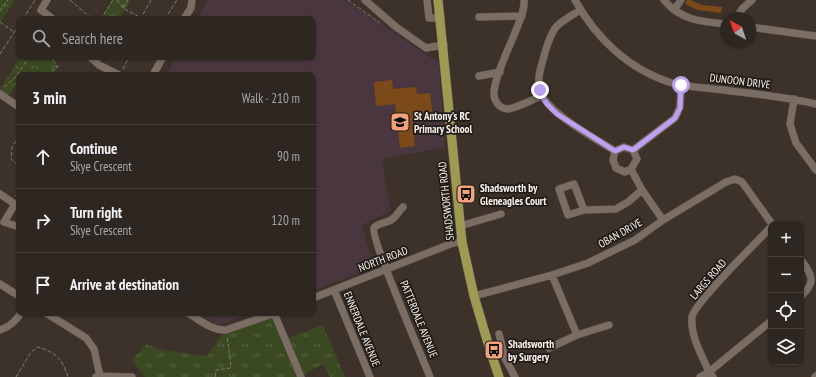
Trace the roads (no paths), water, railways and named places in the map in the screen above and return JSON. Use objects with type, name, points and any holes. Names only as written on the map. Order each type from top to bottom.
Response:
[{"type":"main road","name":"SHADSWORTH ROAD","points":[[438,0],[444,45],[451,142],[462,242],[474,296],[499,377]]},
{"type":"street","points":[[47,0],[41,10],[49,16]]},
{"type":"street","points":[[186,16],[191,8],[192,0]]},
{"type":"street","points":[[365,0],[396,27],[426,48],[444,45]]},
{"type":"street","points":[[427,0],[429,18],[441,18]]},
{"type":"street","points":[[524,0],[525,5],[522,16],[500,72],[494,94],[497,103],[502,108],[509,109],[542,96]]},
{"type":"street","name":"DUNOON DRIVE","points":[[575,0],[580,10],[610,47],[631,64],[647,74],[681,85],[794,99],[816,104]]},
{"type":"street","points":[[664,0],[674,10],[682,15],[698,21],[720,23]]},
{"type":"street","points":[[674,10],[681,0]]},
{"type":"street","points":[[740,12],[752,0]]},
{"type":"street","points":[[580,10],[557,26],[545,50],[539,75],[540,90],[547,104],[557,114],[615,151]]},
{"type":"street","points":[[479,16],[522,16]]},
{"type":"street","points":[[756,28],[816,36]]},
{"type":"street","points":[[93,60],[99,65],[121,72]]},
{"type":"street","points":[[155,72],[161,60]]},
{"type":"street","points":[[479,76],[500,72]]},
{"type":"street","points":[[633,150],[675,118],[680,108],[681,85]]},
{"type":"street","points":[[0,94],[16,105]]},
{"type":"street","points":[[794,99],[790,124],[796,143],[816,170]]},
{"type":"street","points":[[624,147],[633,150],[637,159],[631,169],[625,172],[616,168],[612,160],[615,151],[624,147]]},
{"type":"street","points":[[631,169],[642,190],[663,220]]},
{"type":"street","name":"OBAN DRIVE","points":[[474,296],[552,275],[588,263],[635,240],[663,220],[726,182],[735,179],[742,182],[770,221]]},
{"type":"street","points":[[584,210],[574,184],[559,189],[568,215],[584,210],[616,209],[628,202],[642,190]]},
{"type":"street","points":[[0,194],[16,204]]},
{"type":"street","points":[[16,206],[4,222],[16,226]]},
{"type":"street","name":"PATTERDALE AVENUE","points":[[403,207],[392,219],[378,224],[374,228],[374,233],[386,269],[430,377]]},
{"type":"street","points":[[460,226],[501,214]]},
{"type":"street","name":"LARGS ROAD","points":[[711,375],[694,335],[692,316],[703,299],[768,231]]},
{"type":"street","name":"NORTH ROAD","points":[[316,297],[453,243],[462,242]]},
{"type":"street","points":[[804,264],[809,270],[812,281],[810,289],[804,294]]},
{"type":"street","points":[[552,275],[577,335]]},
{"type":"street","points":[[0,284],[16,294]]},
{"type":"street","name":"ENNERDALE AVENUE","points":[[334,290],[370,377]]},
{"type":"street","points":[[0,330],[5,328],[19,316]]},
{"type":"street","points":[[51,316],[86,338],[94,349],[98,376],[132,377]]},
{"type":"street","points":[[193,316],[214,329],[221,330],[226,330],[266,316]]},
{"type":"street","points":[[275,316],[301,377]]},
{"type":"street","points":[[700,377],[711,375],[768,324]]},
{"type":"street","points":[[549,348],[577,335],[609,325]]},
{"type":"street","points":[[499,334],[505,358],[515,377]]},
{"type":"place","name":"St Antony's RC Primary School","points":[[400,122]]},
{"type":"place","name":"Shadsworth by Gleneagles Court","points":[[466,194]]},
{"type":"place","name":"Shadsworth by Surgery","points":[[494,350]]}]
